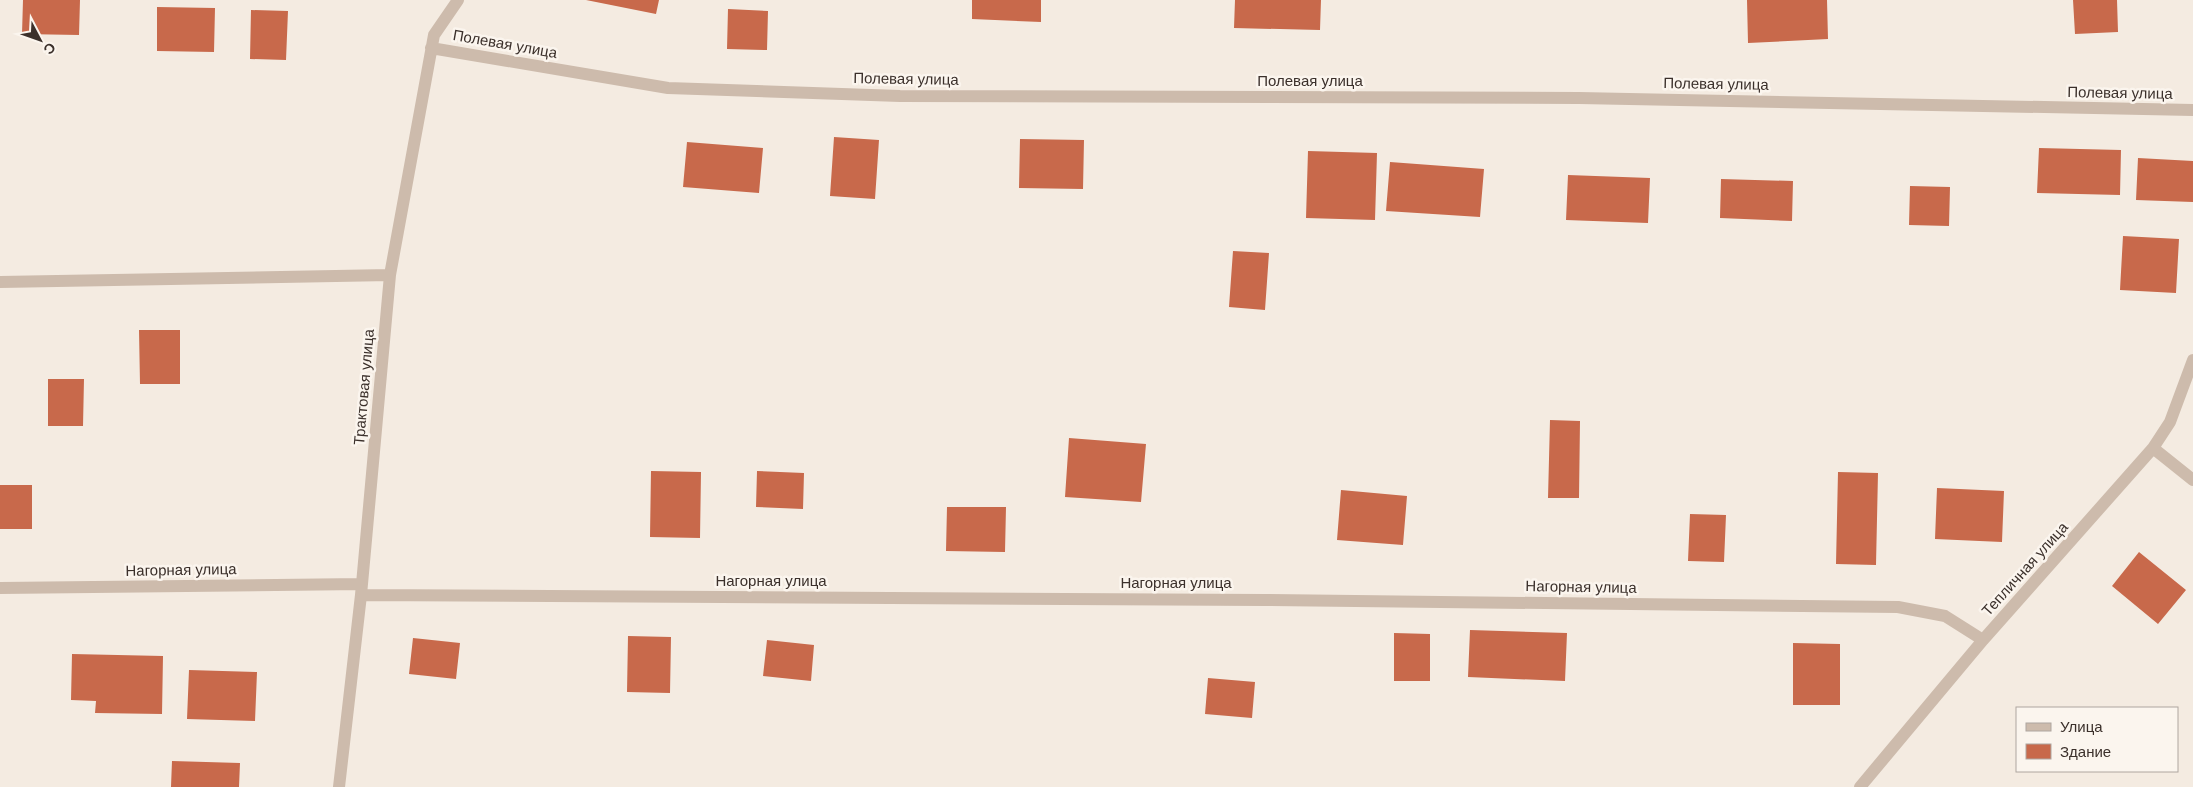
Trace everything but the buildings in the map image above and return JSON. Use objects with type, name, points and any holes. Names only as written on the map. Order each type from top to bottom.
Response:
[{"type":"street","name":"Трактовая улица","points":[[339,787],[362,590],[390,275],[434,35],[458,0]]},
{"type":"street","name":"Полевая улица","points":[[431,48],[668,88],[688,89],[900,96],[1579,98],[2193,110]]},
{"type":"street","points":[[0,282],[390,275]]},
{"type":"street","name":"Тепличная улица","points":[[1860,787],[1983,640],[2154,448],[2170,422],[2193,360]]},
{"type":"street","points":[[2154,448],[2193,480]]},
{"type":"street","name":"Нагорная улица","points":[[0,588],[362,590],[1898,607],[1945,616],[1983,640]]}]
